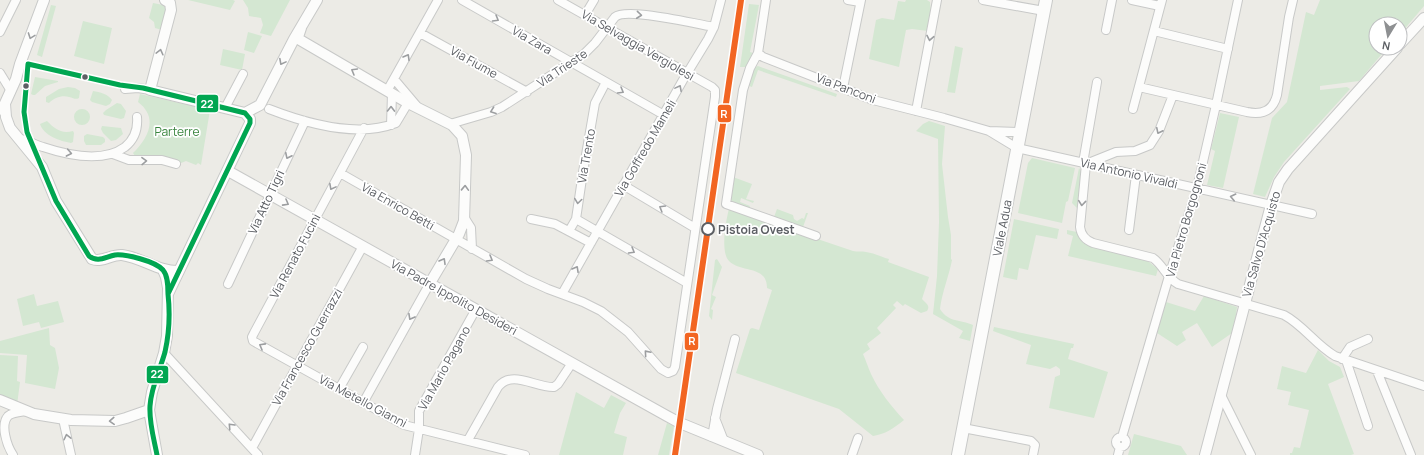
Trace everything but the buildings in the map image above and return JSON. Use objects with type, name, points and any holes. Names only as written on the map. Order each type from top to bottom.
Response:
[{"type":"main road","name":"Viale Adua","points":[[958,455],[1045,5]]},
{"type":"street","points":[[0,32],[16,0]]},
{"type":"street","points":[[44,0],[22,72],[3,109],[10,128],[42,167],[56,201],[92,259],[100,260],[122,255],[141,260],[162,270],[179,271]]},
{"type":"street","points":[[148,90],[171,10],[170,3],[165,0]]},
{"type":"street","points":[[245,113],[260,105],[291,45],[317,0]]},
{"type":"street","points":[[391,125],[390,92],[394,79],[438,0]]},
{"type":"street","name":"Via Zara","points":[[462,0],[664,115]]},
{"type":"street","name":"Via Selvaggia Vergiolesi","points":[[558,0],[712,87],[715,92],[695,228]]},
{"type":"street","points":[[585,15],[594,0]]},
{"type":"street","name":"Via Goffredo Mameli","points":[[562,294],[623,185],[708,39],[714,27],[721,0]]},
{"type":"street","points":[[766,0],[758,53],[750,68],[743,90],[726,204],[816,236]]},
{"type":"street","points":[[843,88],[860,1],[848,0]]},
{"type":"street","points":[[916,111],[937,0]]},
{"type":"street","points":[[983,0],[1045,5]]},
{"type":"street","points":[[1106,30],[1112,0]]},
{"type":"street","points":[[1132,0],[1161,3],[1133,109]]},
{"type":"street","name":"Via Pietro Borgognoni","points":[[1119,451],[1116,442],[1118,438],[1122,437],[1169,276],[1197,188],[1238,0]]},
{"type":"street","points":[[1139,87],[1247,112],[1258,114],[1268,111],[1273,106],[1277,95],[1292,4]]},
{"type":"street","name":"Via Trieste","points":[[450,124],[499,109],[572,63],[592,47],[617,15],[624,13],[666,18],[714,27]]},
{"type":"street","points":[[1408,35],[1424,18]]},
{"type":"street","points":[[300,40],[298,37],[301,28]]},
{"type":"street","points":[[1154,31],[1228,49]]},
{"type":"street","name":"Via Fiume","points":[[420,33],[527,92]]},
{"type":"street","points":[[291,45],[296,40],[300,40],[408,103],[450,124],[458,130],[464,139],[466,164],[464,217],[461,229],[363,403]]},
{"type":"street","name":"Via Panconi","points":[[758,53],[763,57],[873,100],[988,132],[1017,148]]},
{"type":"street","name":"Via Salvo D'Acquisto","points":[[1205,455],[1276,190],[1284,173],[1390,56]]},
{"type":"street","points":[[0,73],[11,91]]},
{"type":"street","points":[[225,108],[243,74]]},
{"type":"street","points":[[394,79],[419,108]]},
{"type":"street","name":"Via Trento","points":[[569,231],[576,219],[596,103],[606,82]]},
{"type":"street","points":[[1097,82],[1084,163],[1080,223],[1083,236],[1087,241],[1152,258],[1160,264],[1169,276],[1178,284],[1278,312],[1288,317],[1330,353],[1377,371],[1424,386]]},
{"type":"street","points":[[125,89],[148,90],[225,108],[245,113],[250,119],[250,124],[228,171],[168,294]]},
{"type":"street","points":[[1084,163],[1116,152],[1135,151],[1150,145],[1159,131],[1173,95]]},
{"type":"street","points":[[269,109],[305,121],[336,127],[364,128],[391,125],[398,122],[408,103]]},
{"type":"street","points":[[20,139],[44,148],[77,155],[101,156],[113,154],[133,139],[137,130],[137,117]]},
{"type":"street","name":"Via Atto Tigri","points":[[228,284],[305,121]]},
{"type":"street","points":[[0,125],[10,128]]},
{"type":"street","name":"Via Renato Fucini","points":[[296,365],[255,343],[252,338],[364,128]]},
{"type":"street","name":"Via Panconi","points":[[988,132],[1020,132]]},
{"type":"street","name":"Via Antonio Vivaldi","points":[[1017,148],[1312,214]]},
{"type":"street","points":[[113,154],[129,160],[162,160],[176,164]]},
{"type":"street","name":"Via Padre Ippolito Desideri","points":[[228,171],[680,423],[724,441],[738,451],[758,455]]},
{"type":"street","name":"Via Enrico Betti","points":[[340,174],[526,279],[588,304],[614,320],[635,339],[664,372],[672,372],[675,368],[687,282]]},
{"type":"street","points":[[1129,230],[1136,175]]},
{"type":"street","points":[[576,219],[687,282],[695,228],[623,185]]},
{"type":"street","points":[[464,217],[471,228],[472,249]]},
{"type":"street","points":[[531,219],[552,223],[591,243]]},
{"type":"street","name":"Via Francesco Guerrazzi","points":[[252,448],[296,365],[363,246]]},
{"type":"street","points":[[157,455],[149,410],[152,392],[164,353],[167,336],[168,294],[167,281],[162,270]]},
{"type":"street","name":"Via Mario Pagano","points":[[415,455],[419,428],[419,411],[476,309]]},
{"type":"street","points":[[712,437],[715,417],[735,339]]},
{"type":"street","points":[[1368,339],[1350,347],[1344,359],[1368,426]]},
{"type":"street","points":[[339,389],[363,348]]},
{"type":"street","points":[[164,353],[258,455]]},
{"type":"street","points":[[468,440],[498,387],[502,383],[507,380],[516,380],[554,387],[558,384],[572,363]]},
{"type":"street","name":"Via Metello Gianni","points":[[296,365],[404,425],[526,455]]},
{"type":"street","points":[[1377,371],[1411,455]]},
{"type":"street","points":[[1221,395],[1251,455]]},
{"type":"street","points":[[0,400],[27,411],[63,419],[115,421],[149,410]]},
{"type":"street","points":[[1217,410],[1233,418]]},
{"type":"street","points":[[13,455],[4,436],[4,422],[10,415],[27,411]]},
{"type":"street","points":[[715,417],[724,441]]},
{"type":"street","points":[[63,419],[71,455]]},
{"type":"street","points":[[963,428],[1031,441],[1035,445],[1033,455]]},
{"type":"street","points":[[852,455],[858,438]]},
{"type":"green space","points":[[188,0],[233,0],[235,1],[230,10]]},
{"type":"green space","points":[[243,0],[290,0],[271,36],[260,33],[263,25],[261,18],[249,16],[248,8]]},
{"type":"green space","points":[[906,0],[927,0],[930,2],[931,14],[928,31],[912,29],[906,30],[899,67],[869,59],[876,20],[882,18],[894,20],[898,1],[905,2]]},
{"type":"green space","points":[[1320,0],[1424,0],[1424,6],[1408,25],[1408,16],[1368,16],[1368,56],[1380,56],[1359,81],[1320,86],[1320,90],[1347,87],[1350,89],[1284,162],[1274,177],[1265,197],[1253,194],[1272,118],[1287,102],[1306,12],[1314,15]]},
{"type":"green space","points":[[153,3],[167,7],[162,30],[155,28],[154,22],[149,18]]},
{"type":"green space","points":[[749,4],[759,5],[750,52],[753,53],[747,67],[740,67]]},
{"type":"green space","points":[[51,5],[56,6],[42,57],[37,55]]},
{"type":"green space","points":[[83,21],[112,28],[104,64],[74,56]]},
{"type":"green space","points":[[248,32],[262,36],[254,53],[244,50]]},
{"type":"green space","points":[[955,46],[963,48],[955,93],[947,92]]},
{"type":"green space","points":[[223,49],[245,54],[242,70],[220,65]]},
{"type":"green space","points":[[758,66],[837,94],[836,97],[758,70],[752,87],[749,86],[755,67]]},
{"type":"green space","points":[[35,77],[58,82],[45,86],[33,95],[31,94]]},
{"type":"green space","points":[[68,87],[75,88],[80,91],[79,98],[75,99],[66,96],[56,98],[49,103],[46,102],[46,97],[59,89]]},
{"type":"green space","points":[[93,91],[108,96],[112,100],[110,104],[106,106],[92,102],[90,100]]},
{"type":"green space","name":"Parterre","points":[[140,94],[210,110],[201,165],[198,163],[196,165],[186,161],[181,163],[167,159],[137,159],[133,153],[147,134],[150,121],[144,108],[138,102]]},
{"type":"green space","points":[[117,103],[121,104],[126,111],[124,118],[121,119],[104,115],[103,113],[106,110]]},
{"type":"green space","points":[[82,109],[88,111],[90,117],[88,123],[82,125],[76,123],[74,117],[76,111]]},
{"type":"green space","points":[[1220,113],[1239,117],[1223,188],[1207,185],[1215,151],[1211,149]]},
{"type":"green space","points":[[47,121],[58,130],[65,132],[73,131],[73,142],[62,141],[45,132],[40,124]]},
{"type":"green space","points":[[929,121],[945,126],[942,164],[951,235],[952,260],[940,309],[947,317],[951,319],[973,325],[970,341],[959,338],[963,331],[933,314],[937,276],[939,222],[938,139],[916,131],[923,124]]},
{"type":"green space","points":[[102,126],[121,128],[123,134],[116,140],[111,141],[103,133],[101,129]]},
{"type":"green space","points":[[87,134],[103,137],[105,142],[101,145],[86,145],[84,136]]},
{"type":"green space","points":[[1032,158],[1075,168],[1062,223],[1018,213],[1028,163]]},
{"type":"green space","points":[[1079,168],[1082,173],[1077,208],[1072,203]]},
{"type":"green space","points":[[733,177],[752,184],[746,199],[754,201],[753,203],[741,198],[740,202],[750,206],[749,208],[731,200]]},
{"type":"green space","points":[[729,209],[853,251],[875,254],[889,259],[888,262],[929,277],[922,299],[928,306],[927,311],[921,313],[905,304],[903,306],[897,301],[893,305],[896,308],[877,328],[881,333],[867,344],[870,349],[863,354],[871,374],[878,386],[890,404],[904,420],[897,426],[882,434],[873,436],[839,409],[736,373],[750,329],[752,328],[759,330],[772,290],[767,288],[766,281],[763,276],[752,270],[734,265],[726,257],[724,236]]},
{"type":"green space","points":[[777,209],[793,215],[794,219],[797,221],[802,218],[804,219],[806,213],[808,213],[803,227],[774,217]]},
{"type":"green space","points":[[1014,219],[1059,229],[1057,239],[1036,235],[1028,270],[1019,268],[1017,280],[1003,277]]},
{"type":"green space","points":[[1067,230],[1077,232],[1082,240],[1090,246],[1143,259],[1149,262],[1158,269],[1156,276],[1068,256],[1073,236],[1067,234]]},
{"type":"green space","points":[[717,259],[722,267],[712,295],[716,297],[711,309],[713,310],[712,320],[709,316],[715,260]]},
{"type":"green space","points":[[34,294],[37,306],[58,301],[64,322],[41,328],[39,322],[23,326],[17,299]]},
{"type":"green space","points":[[1204,296],[1237,307],[1232,333],[1212,347],[1197,323],[1182,332],[1186,340],[1177,346],[1157,333],[1166,302],[1195,311]]},
{"type":"green space","points":[[994,327],[1074,344],[1073,348],[1071,348],[1068,359],[1108,372],[1094,418],[1049,408],[1055,377],[1060,375],[1060,369],[1056,366],[1050,369],[1026,364],[1031,345],[993,331]]},
{"type":"green space","points":[[49,328],[50,345],[55,348],[59,368],[55,389],[25,383],[27,355],[0,353],[0,341]]},
{"type":"green space","points":[[1318,350],[1329,361],[1340,367],[1344,377],[1328,384],[1354,454],[1351,455],[1290,455],[1294,447],[1300,448],[1309,410],[1288,405],[1291,392],[1277,389],[1282,366],[1306,373]]},
{"type":"green space","points":[[0,355],[18,356],[17,381],[20,382],[17,405],[0,396]]},
{"type":"green space","points":[[576,392],[604,408],[611,395],[626,403],[620,413],[614,433],[627,437],[623,455],[559,455]]},
{"type":"green space","points":[[667,423],[674,426],[669,455],[658,455]]},
{"type":"green space","points":[[1134,434],[1181,446],[1187,455],[1128,455]]},
{"type":"transit line","name":"R","points":[[675,455],[741,0]]},
{"type":"transit line","name":"22","points":[[28,64],[120,85],[143,88],[245,113],[250,119],[250,123],[168,294],[165,272],[154,264],[140,259],[120,255],[102,259],[95,259],[89,256],[56,201],[27,132],[24,112],[28,64]]},
{"type":"transit line","name":"22","points":[[157,455],[151,425],[150,406],[154,385],[165,352],[169,323],[168,294]]},
{"type":"place","name":"Pistoia Ovest","points":[[708,229]]}]
